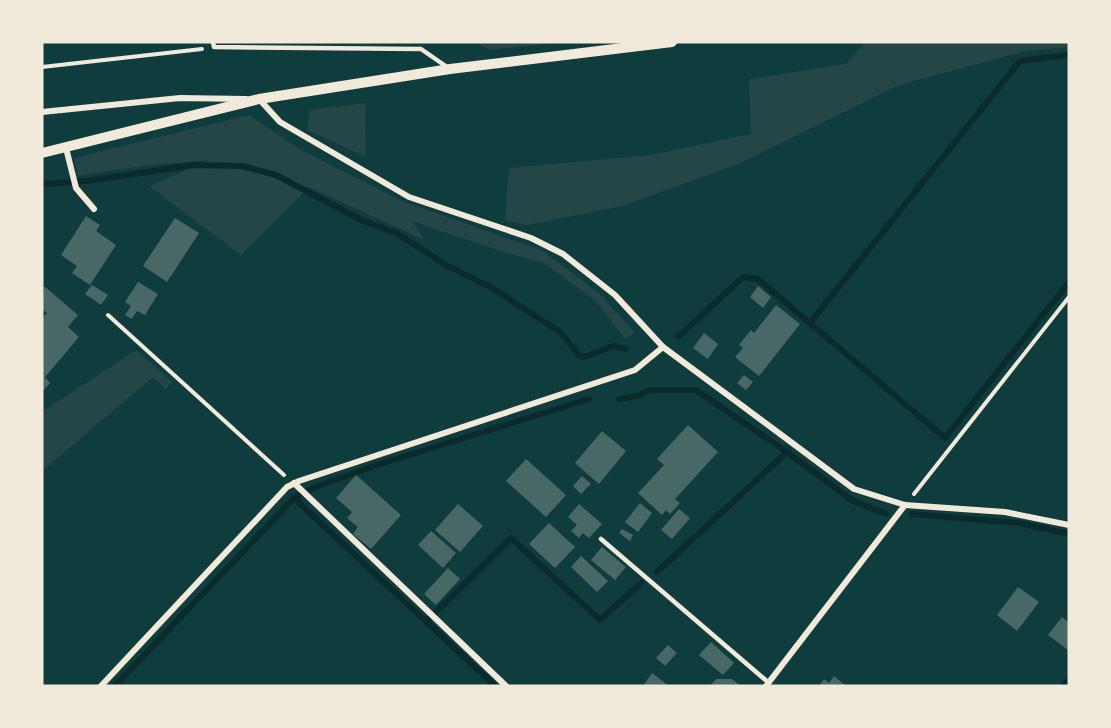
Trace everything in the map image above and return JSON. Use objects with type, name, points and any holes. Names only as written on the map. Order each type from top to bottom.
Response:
[{"type":"street","points":[[42,153],[259,99],[450,69],[672,42]]},
{"type":"street","points":[[42,112],[180,98],[259,99],[280,122],[409,197],[531,238],[563,254],[615,295],[663,347],[854,489],[905,505],[1005,512],[1069,525]]},
{"type":"street","points":[[66,148],[76,188],[94,209]]},
{"type":"street","points":[[101,686],[287,487],[635,370],[663,347]]},
{"type":"street","points":[[295,484],[506,686]]},
{"type":"street","points":[[767,685],[905,505]]},
{"type":"lane","points":[[214,45],[421,49],[450,69]]},
{"type":"lane","points":[[601,539],[767,685]]},
{"type":"path","points":[[42,67],[214,45]]},
{"type":"path","points":[[905,505],[1069,297]]},
{"type":"path","points":[[108,315],[295,484]]},
{"type":"shaded area","points":[[476,42],[565,42],[490,50]]},
{"type":"shaded area","points":[[865,42],[1069,42],[1069,47],[1022,52],[899,85],[736,165],[622,206],[527,225],[505,220],[509,168],[651,155],[751,134],[749,79],[846,64]]},
{"type":"shaded area","points":[[365,103],[366,157],[307,130],[310,110]]},
{"type":"shaded area","points":[[249,115],[301,150],[402,201],[543,251],[601,295],[635,333],[625,339],[596,301],[544,263],[412,221],[424,240],[309,187],[241,255],[149,186],[210,160],[141,166],[78,176],[74,158]]},
{"type":"shaded area","points":[[136,350],[172,382],[166,389],[153,377],[42,471],[42,412]]},
{"type":"building","points":[[86,216],[100,225],[96,231],[116,245],[90,285],[72,273],[77,266],[61,255]]},
{"type":"building","points":[[175,218],[199,233],[167,282],[143,266]]},
{"type":"building","points":[[138,282],[158,294],[145,315],[137,311],[132,319],[125,315],[131,306],[125,302]]},
{"type":"building","points":[[92,285],[108,295],[101,305],[85,294]]},
{"type":"building","points":[[44,286],[78,315],[68,327],[79,337],[45,377],[50,383],[42,392],[42,318],[47,313],[42,309]]},
{"type":"building","points":[[758,286],[771,297],[763,308],[750,297]]},
{"type":"building","points":[[776,305],[800,324],[759,376],[735,357],[743,348],[739,345],[751,330],[754,333]]},
{"type":"building","points":[[704,333],[718,344],[708,359],[693,348]]},
{"type":"building","points":[[744,375],[753,382],[746,390],[737,383]]},
{"type":"building","points":[[688,425],[718,452],[675,499],[680,503],[670,514],[666,510],[662,515],[638,493],[664,465],[657,459]]},
{"type":"building","points":[[602,431],[626,451],[599,484],[575,463]]},
{"type":"building","points":[[526,459],[566,495],[546,517],[506,481]]},
{"type":"building","points":[[356,475],[401,515],[371,549],[353,534],[358,527],[347,518],[352,512],[336,498]]},
{"type":"building","points":[[582,476],[591,484],[581,494],[573,486]]},
{"type":"building","points":[[640,503],[652,513],[638,532],[625,522]]},
{"type":"building","points":[[458,504],[483,526],[460,552],[435,530]]},
{"type":"building","points":[[579,504],[602,524],[589,538],[583,533],[579,538],[571,531],[577,525],[568,517]]},
{"type":"building","points":[[679,509],[690,518],[672,539],[661,530]]},
{"type":"building","points":[[549,523],[575,547],[555,568],[529,544]]},
{"type":"building","points":[[622,529],[633,535],[630,541],[619,533]]},
{"type":"building","points":[[431,531],[456,553],[443,568],[418,545]]},
{"type":"building","points":[[602,547],[626,567],[615,580],[591,560]]},
{"type":"building","points":[[581,556],[608,581],[597,592],[571,567]]},
{"type":"building","points":[[448,568],[460,579],[436,605],[424,594]]},
{"type":"building","points":[[1018,587],[1039,602],[1017,631],[997,615]]},
{"type":"building","points":[[1062,617],[1069,623],[1069,651],[1048,635]]},
{"type":"building","points":[[711,642],[734,663],[723,675],[699,655]]},
{"type":"building","points":[[668,645],[677,653],[665,666],[656,658]]},
{"type":"building","points":[[652,673],[669,686],[643,686]]},
{"type":"building","points":[[834,676],[846,686],[819,686],[824,679],[829,683]]},
{"type":"building","points":[[716,679],[732,679],[741,686],[710,686]]},
{"type":"waterway","points":[[810,323],[1020,61],[1069,55]]},
{"type":"waterway","points":[[42,184],[87,181],[193,165],[242,166],[276,175],[359,219],[398,234],[446,265],[492,288],[560,332],[579,355],[584,357],[613,346],[626,349]]},
{"type":"waterway","points":[[678,337],[743,277],[758,279],[945,438],[1069,282]]},
{"type":"waterway","points":[[619,399],[638,396],[650,390],[696,390],[787,452],[853,501],[886,514]]},
{"type":"waterway","points":[[294,498],[315,487],[377,465],[589,399]]},
{"type":"waterway","points":[[657,572],[787,452]]},
{"type":"waterway","points":[[115,686],[294,498],[495,686]]},
{"type":"waterway","points":[[912,514],[1019,523],[1069,534]]},
{"type":"waterway","points":[[429,619],[511,538],[600,620],[641,583]]},
{"type":"waterway","points":[[1063,686],[1069,679]]}]
